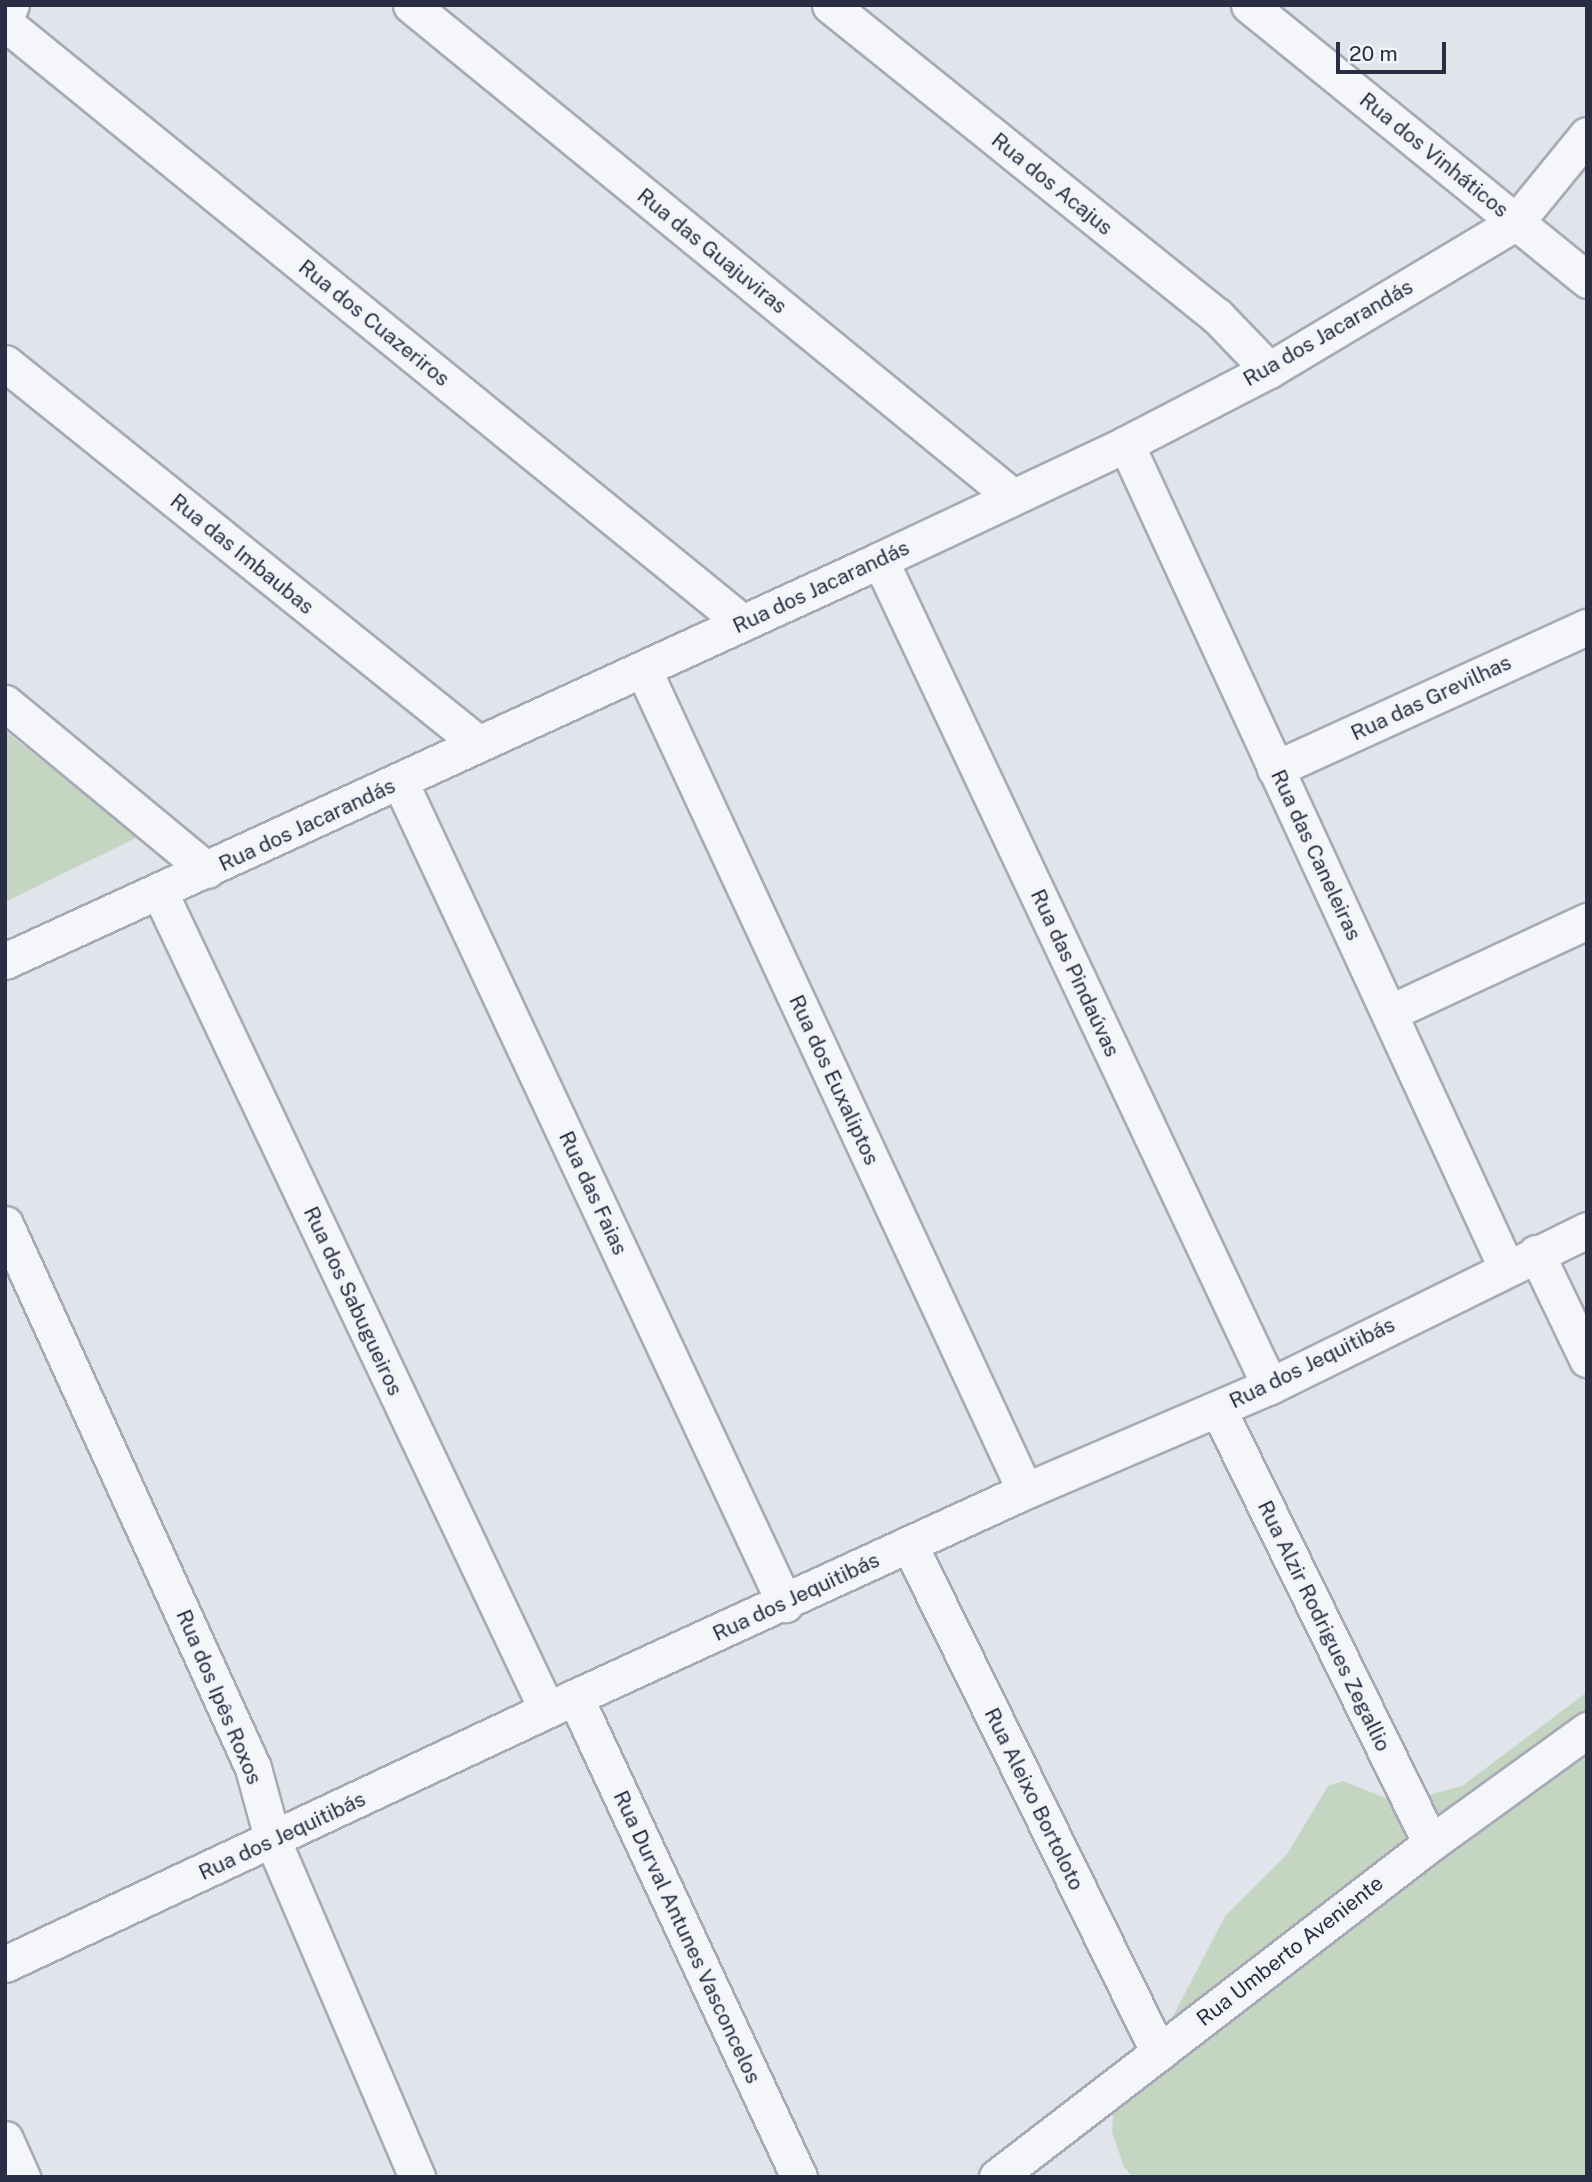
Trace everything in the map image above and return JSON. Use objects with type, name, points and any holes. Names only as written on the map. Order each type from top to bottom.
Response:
[{"type":"street","points":[[5,16],[10,5]]},
{"type":"street","name":"Rua das Guajuviras","points":[[411,5],[1013,498]]},
{"type":"street","name":"Rua dos Acajus","points":[[830,5],[1217,316],[1269,370]]},
{"type":"street","name":"Rua dos Vinháticos","points":[[1249,5],[1587,280]]},
{"type":"street","name":"Rua dos Cuazeriros","points":[[5,23],[743,623]]},
{"type":"street","name":"Rua dos Jacarandás","points":[[5,961],[400,782],[1013,498],[1126,444],[1269,370],[1517,222],[1587,135]]},
{"type":"street","name":"Rua das Imbaubas","points":[[5,363],[479,744]]},
{"type":"street","name":"Rua das Caneleiras","points":[[1126,444],[1275,769],[1391,1012],[1521,1260],[1587,1359]]},
{"type":"street","name":"Rua das Pindaúvas","points":[[880,560],[1270,1386]]},
{"type":"street","name":"Rua das Grevilhas","points":[[1275,769],[1587,627]]},
{"type":"street","name":"Rua dos Euxaliptos","points":[[643,669],[1026,1491]]},
{"type":"street","points":[[5,703],[207,870]]},
{"type":"street","name":"Rua das Faias","points":[[400,782],[785,1604]]},
{"type":"street","name":"Rua dos Sabugueiros","points":[[159,891],[561,1704]]},
{"type":"street","points":[[1391,1012],[1587,921]]},
{"type":"street","name":"Rua dos Ipês Roxos","points":[[5,1223],[253,1768],[273,1841],[417,2177]]},
{"type":"street","name":"Rua dos Jequitibás","points":[[5,1965],[909,1544],[1270,1386],[1521,1260],[1587,1230]]},
{"type":"street","name":"Rua Alzir Rodrigues Zegallio","points":[[1217,1409],[1431,1843]]},
{"type":"street","name":"Rua Aleixo Bortoloto","points":[[909,1544],[1159,2053]]},
{"type":"street","name":"Rua Durval Antunes Vasconcelos","points":[[561,1704],[799,2177]]},
{"type":"street","name":"Rua Umberto Aveniente","points":[[997,2177],[1431,1843],[1587,1730]]},
{"type":"street","points":[[5,2139],[22,2177]]},
{"type":"green space","points":[[5,731],[140,836],[5,902]]},
{"type":"green space","points":[[1587,1692],[1587,2177],[1133,2177],[1124,2167],[1112,2132],[1115,2086],[1154,2053],[1225,1916],[1287,1854],[1328,1786],[1343,1781],[1398,1803],[1462,1786]]}]
